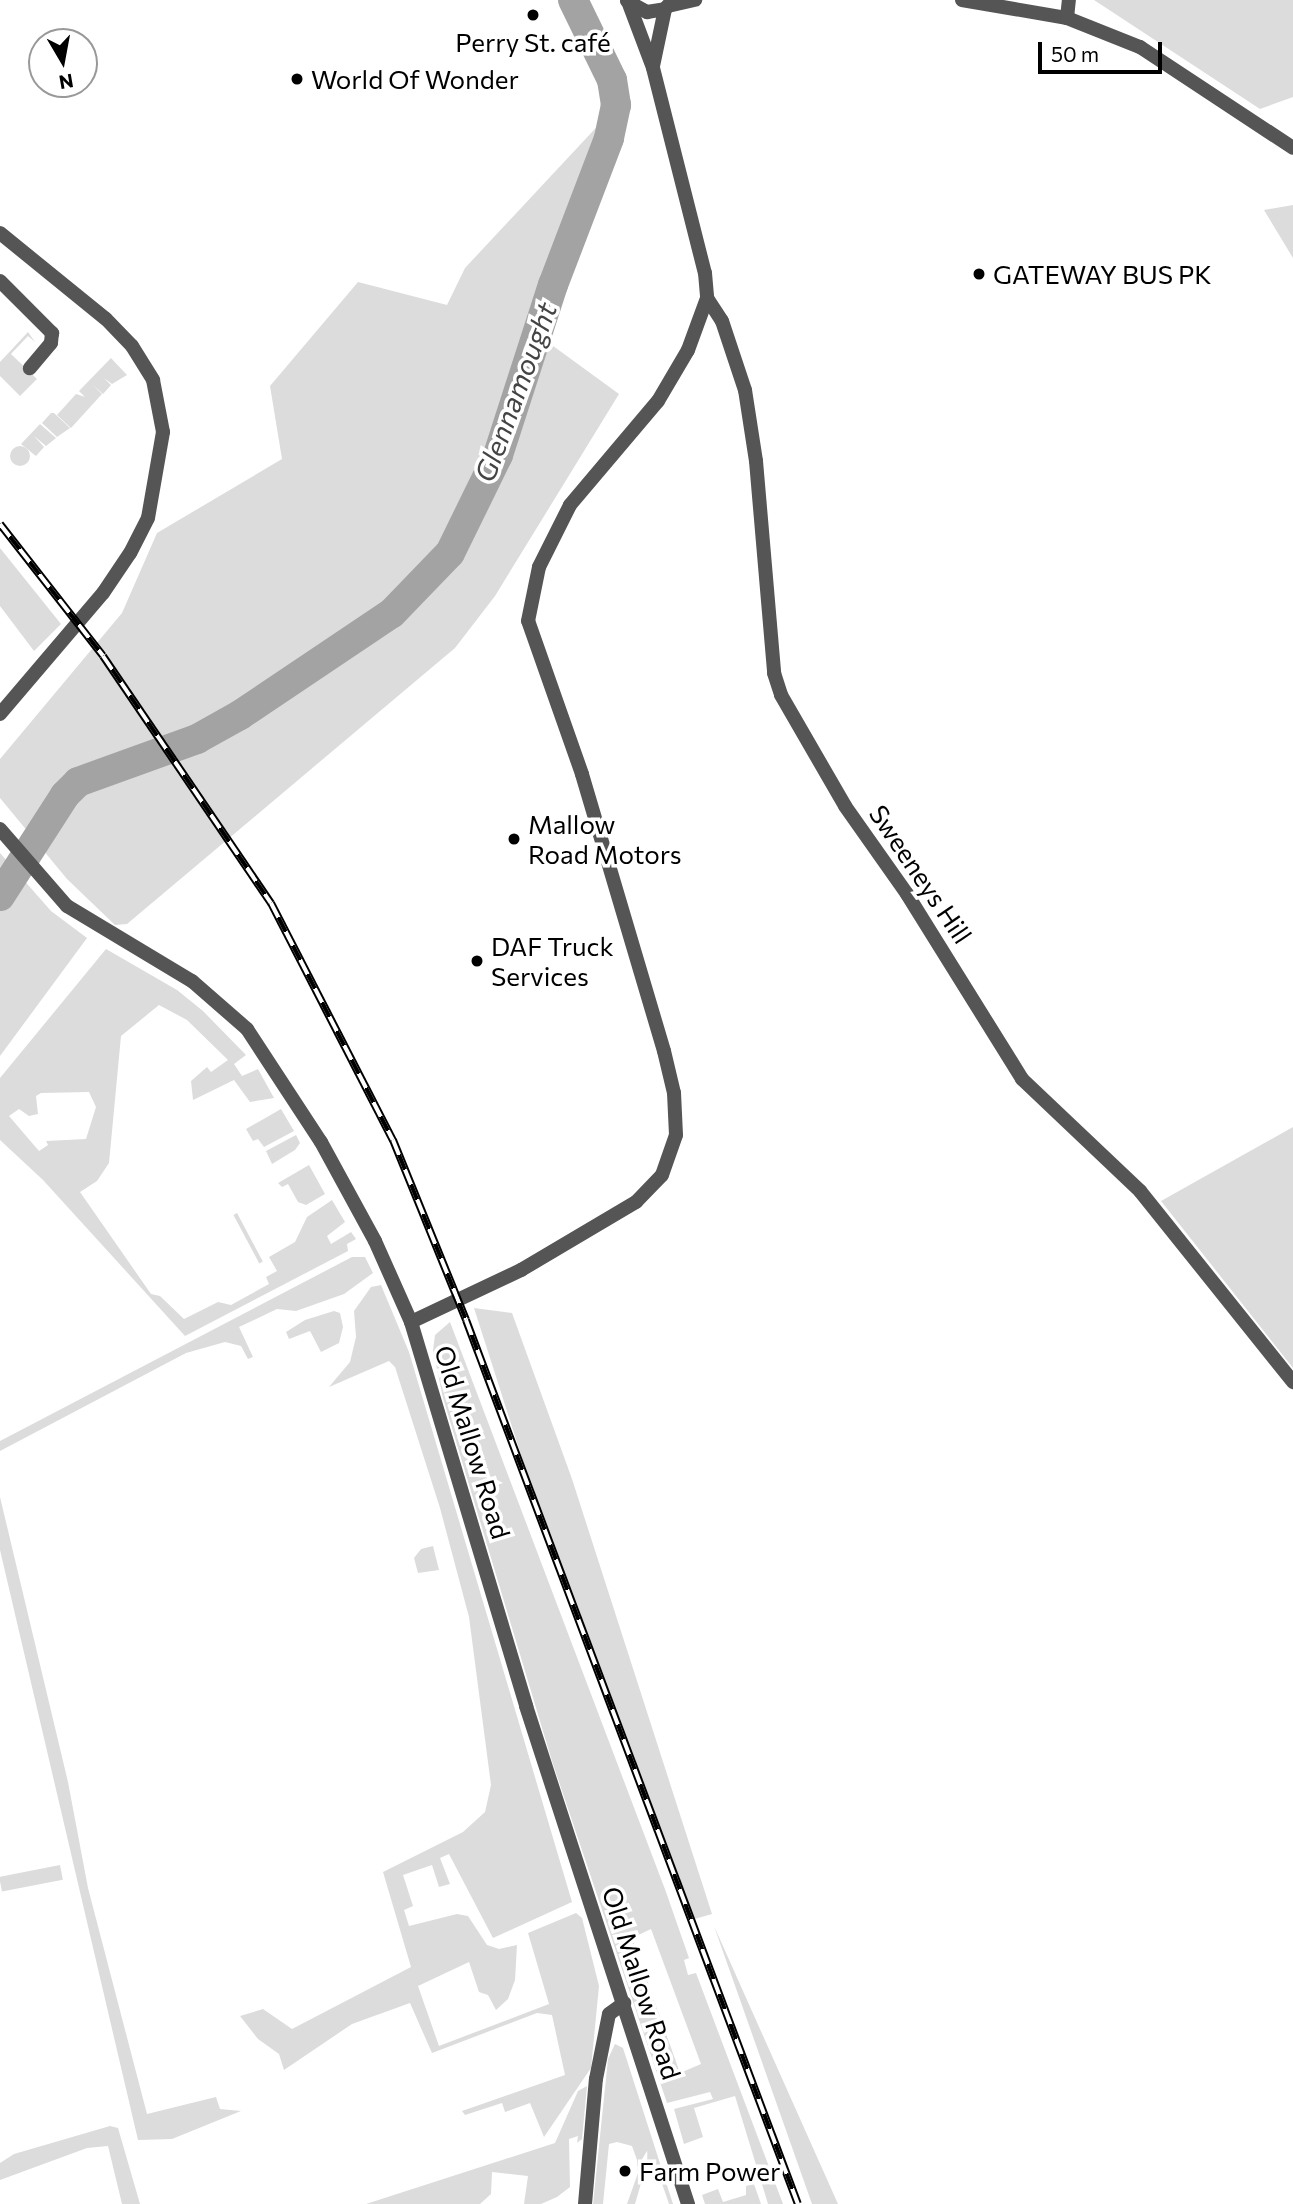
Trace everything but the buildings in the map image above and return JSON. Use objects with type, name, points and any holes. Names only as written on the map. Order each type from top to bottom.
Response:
[{"type":"street","points":[[628,2],[647,12],[695,0]]},
{"type":"street","points":[[962,0],[1067,18],[1140,47],[1293,148]]},
{"type":"street","points":[[1067,18],[1069,0]]},
{"type":"street","points":[[411,1322],[521,1270],[636,1202],[662,1175],[676,1135],[674,1093],[664,1051],[582,774],[528,621],[539,567],[570,505],[658,401],[688,350],[707,298],[705,273],[653,68],[628,2]]},
{"type":"street","points":[[653,68],[669,5]]},
{"type":"street","points":[[0,233],[106,319],[132,346],[153,380],[163,432],[148,518],[130,553],[103,593],[0,714]]},
{"type":"street","points":[[0,281],[52,334],[51,343],[30,368]]},
{"type":"street","name":"Sweeneys Hill","points":[[707,298],[723,321],[745,390],[756,461],[774,673],[788,710],[1022,1079],[1140,1191],[1293,1382]]},
{"type":"street","name":"Old Mallow Road","points":[[0,829],[67,906],[192,981],[253,1037],[321,1142],[375,1241],[411,1322],[526,1706],[688,2204]]},
{"type":"street","points":[[585,2204],[596,2079],[609,2014],[624,2003]]},
{"type":"shaded area","points":[[1094,0],[1293,0],[1293,97],[1260,109]]},
{"type":"shaded area","points":[[620,102],[560,265],[549,343],[619,394],[495,596],[455,648],[127,924],[115,925],[67,879],[0,798],[0,759],[122,613],[157,533],[282,459],[270,386],[358,282],[447,305],[465,268]]},
{"type":"shaded area","points":[[1293,205],[1293,258],[1264,210]]},
{"type":"shaded area","points":[[28,332],[35,342],[28,336],[11,354],[37,379],[20,396],[0,376],[0,362]]},
{"type":"shaded area","points":[[111,358],[127,375],[112,384],[104,378],[111,385],[103,394],[93,385],[102,394],[71,428],[57,415],[76,394],[85,397],[79,391]]},
{"type":"shaded area","points":[[51,413],[70,428],[57,437],[42,423]]},
{"type":"shaded area","points":[[40,424],[56,438],[46,446],[34,436],[44,447],[36,456],[21,444]]},
{"type":"shaded area","points":[[16,446],[24,446],[30,456],[24,466],[16,466],[10,460],[10,452]]},
{"type":"shaded area","points":[[0,548],[61,624],[34,651],[0,606]]},
{"type":"shaded area","points":[[0,853],[51,911],[87,938],[0,1056]]},
{"type":"shaded area","points":[[106,949],[177,990],[203,1011],[246,1055],[234,1064],[242,1076],[258,1069],[274,1098],[250,1102],[234,1080],[193,1100],[191,1081],[207,1067],[211,1072],[228,1060],[187,1020],[159,1005],[121,1036],[109,1163],[97,1181],[80,1192],[151,1294],[160,1296],[184,1319],[218,1302],[231,1305],[269,1284],[266,1277],[277,1271],[269,1257],[295,1242],[307,1217],[332,1200],[345,1222],[327,1236],[331,1244],[351,1232],[356,1239],[347,1244],[348,1251],[185,1336],[43,1180],[0,1140],[0,1078]],"holes":[[[89,1092],[96,1107],[86,1139],[46,1141],[48,1145],[39,1151],[9,1116],[19,1109],[29,1116],[38,1114],[36,1096],[41,1093]]]},
{"type":"shaded area","points":[[281,1109],[294,1131],[264,1147],[258,1139],[253,1141],[246,1129]]},
{"type":"shaded area","points":[[1293,1127],[1293,1368],[1161,1201]]},
{"type":"shaded area","points":[[296,1135],[300,1143],[295,1150],[272,1164],[266,1151]]},
{"type":"shaded area","points":[[309,1165],[325,1194],[306,1205],[298,1202],[288,1184],[282,1187],[278,1183]]},
{"type":"shaded area","points":[[237,1213],[263,1262],[259,1263],[233,1215]]},
{"type":"shaded area","points":[[352,1257],[365,1257],[373,1273],[344,1294],[296,1311],[277,1309],[239,1327],[253,1357],[248,1359],[241,1346],[225,1342],[186,1353],[0,1451],[0,1441]]},
{"type":"shaded area","points":[[381,1285],[409,1352],[572,1902],[493,1938],[449,1854],[440,1858],[450,1884],[439,1887],[432,1865],[403,1875],[413,1906],[404,1910],[409,1926],[457,1914],[468,1916],[487,1945],[499,1949],[517,1945],[515,1980],[508,1999],[496,2010],[488,1995],[479,1992],[469,1962],[418,1986],[439,2046],[549,2004],[528,1933],[576,1913],[582,1918],[599,1986],[591,2068],[544,2137],[530,2103],[505,2112],[502,2103],[465,2115],[462,2111],[565,2075],[552,2015],[537,2013],[432,2053],[410,2003],[352,2024],[284,2070],[279,2054],[258,2039],[240,2016],[263,2009],[292,2029],[411,1967],[383,1872],[463,1832],[485,1812],[491,1785],[469,1617],[440,1508],[395,1367],[389,1361],[329,1387],[350,1362],[356,1337],[354,1311],[371,1287]]},
{"type":"shaded area","points":[[474,1308],[512,1313],[572,1479],[712,1914],[691,1920],[546,1533]]},
{"type":"shaded area","points":[[334,1311],[340,1313],[343,1327],[339,1343],[321,1352],[310,1331],[289,1339],[286,1332],[305,1320]]},
{"type":"shaded area","points":[[450,1322],[666,1892],[689,1958],[684,1960],[688,1975],[696,1973],[783,2204],[768,2204],[735,2096],[694,2108],[703,2137],[684,2144],[674,2109],[713,2099],[710,2092],[667,2103],[552,1761],[443,1398],[433,1350],[435,1335]],"holes":[[[651,1929],[701,2064],[680,2073],[632,1938]]]},
{"type":"shaded area","points":[[0,1497],[68,1782],[88,1888],[147,2114],[216,2097],[220,2109],[241,2111],[172,2139],[138,2140],[0,1550]]},
{"type":"shaded area","points":[[433,1546],[439,1570],[418,1573],[414,1558],[421,1549]]},
{"type":"shaded area","points":[[60,1865],[63,1880],[2,1892],[0,1877]]},
{"type":"shaded area","points":[[714,1926],[838,2204],[812,2204]]},
{"type":"shaded area","points":[[615,2044],[623,2048],[673,2204],[669,2204],[658,2172],[644,2173],[635,2204],[627,2204],[638,2173],[637,2160],[632,2146],[617,2142],[609,2144],[603,2204],[593,2204],[608,2059]]},
{"type":"shaded area","points":[[587,2086],[582,2139],[577,2143],[578,2136],[569,2139],[570,2187],[557,2197],[541,2204],[524,2204],[528,2176],[492,2172],[491,2194],[480,2204],[366,2204],[555,2143],[578,2091]]},
{"type":"shaded area","points":[[110,2126],[118,2128],[140,2204],[122,2204],[108,2146],[87,2148],[0,2180],[0,2163],[14,2154]]},
{"type":"shaded area","points":[[754,2184],[761,2204],[705,2204],[702,2195],[718,2189],[723,2202],[746,2195],[746,2186]]},
{"type":"waterway","name":"Glennamought","points":[[0,896],[65,795],[78,782],[197,739],[240,715],[392,613],[450,553],[498,455],[553,285],[609,138],[616,105],[612,80],[573,0]]},
{"type":"railway","points":[[0,524],[103,656],[271,903],[393,1140],[466,1320],[798,2204]]},
{"type":"place","name":"Perry St. café","points":[[533,15]]},
{"type":"place","name":"World Of Wonder","points":[[297,79]]},
{"type":"place","name":"GATEWAY BUS PK","points":[[979,274]]},
{"type":"place","name":"Mallow Road Motors","points":[[514,839]]},
{"type":"place","name":"DAF Truck Services","points":[[477,961]]},
{"type":"place","name":"Farm Power","points":[[625,2171]]}]
